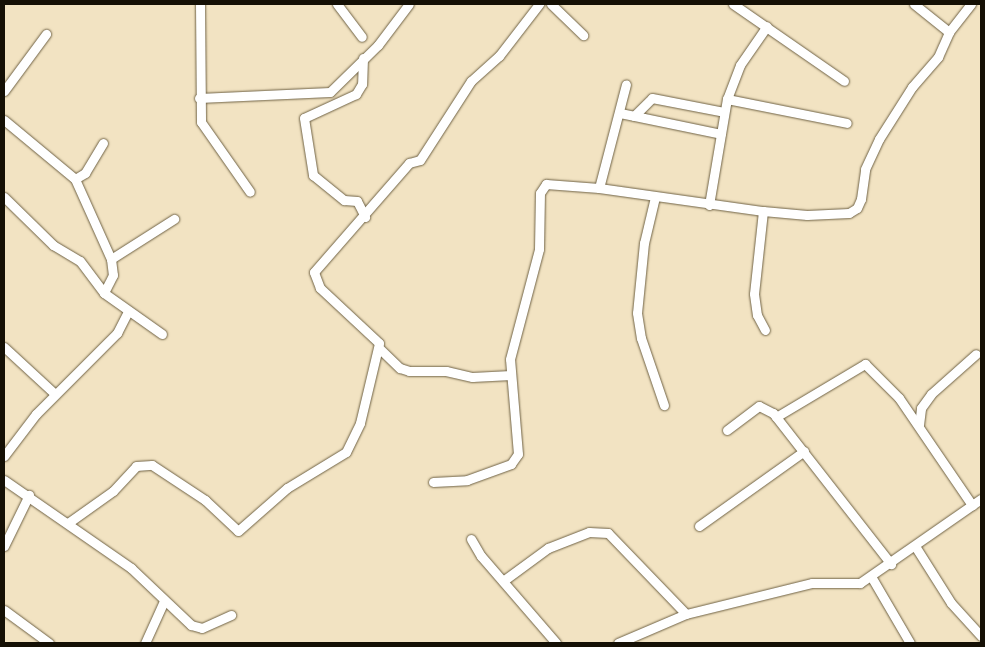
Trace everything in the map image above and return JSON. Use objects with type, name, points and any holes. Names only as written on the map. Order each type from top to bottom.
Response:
[{"type":"street","points":[[200,4],[198,114],[207,134],[250,192]]},
{"type":"street","points":[[337,4],[362,37]]},
{"type":"street","points":[[199,98],[325,94],[378,45],[409,4]]},
{"type":"street","points":[[68,523],[113,491],[136,466],[152,465],[205,500],[234,529],[242,529],[287,488],[351,446],[379,348],[377,339],[336,305],[320,288],[314,275],[316,267],[365,217],[409,163],[420,160],[472,81],[499,56],[539,4]]},
{"type":"street","points":[[551,4],[583,35]]},
{"type":"street","points":[[733,4],[844,81]]},
{"type":"street","points":[[914,4],[949,32]]},
{"type":"street","points":[[433,482],[467,480],[516,460],[519,438],[510,359],[539,249],[542,188],[551,183],[763,211],[807,215],[849,213],[857,208],[870,156],[912,88],[938,57],[949,32],[971,4]]},
{"type":"street","points":[[709,205],[727,99],[740,65],[767,26]]},
{"type":"street","points":[[4,91],[46,34]]},
{"type":"street","points":[[363,58],[362,84],[356,94],[304,118],[314,175],[344,200],[357,202],[365,217]]},
{"type":"street","points":[[599,188],[626,84]]},
{"type":"street","points":[[634,116],[652,98],[724,112]]},
{"type":"street","points":[[727,99],[847,124]]},
{"type":"street","points":[[620,113],[721,134]]},
{"type":"street","points":[[4,120],[75,179],[111,260],[113,275],[104,293]]},
{"type":"street","points":[[75,179],[85,173],[104,143]]},
{"type":"street","points":[[4,197],[53,245],[80,261],[104,293],[162,334]]},
{"type":"street","points":[[655,197],[644,243],[637,313],[641,338],[664,406]]},
{"type":"street","points":[[763,211],[754,294],[757,315],[765,330]]},
{"type":"street","points":[[111,260],[174,219]]},
{"type":"street","points":[[4,456],[55,394],[117,333],[128,311]]},
{"type":"street","points":[[4,347],[55,394]]},
{"type":"street","points":[[379,348],[400,368],[409,371],[446,371],[472,377],[511,375]]},
{"type":"street","points":[[919,425],[921,408],[930,394],[976,354]]},
{"type":"street","points":[[776,417],[857,366],[865,364],[899,398],[972,504]]},
{"type":"street","points":[[727,430],[759,406],[768,408],[891,564]]},
{"type":"street","points":[[699,526],[804,452]]},
{"type":"street","points":[[4,480],[29,495],[131,568],[164,601],[196,628],[231,615]]},
{"type":"street","points":[[4,546],[29,495]]},
{"type":"street","points":[[618,643],[686,614],[812,583],[851,584],[872,578],[981,499]]},
{"type":"street","points":[[503,581],[548,548],[589,532],[608,533],[686,614]]},
{"type":"street","points":[[471,540],[556,643]]},
{"type":"street","points":[[915,546],[950,603],[981,636]]},
{"type":"street","points":[[872,578],[910,643]]},
{"type":"street","points":[[144,643],[164,601]]},
{"type":"street","points":[[4,610],[49,643]]}]
